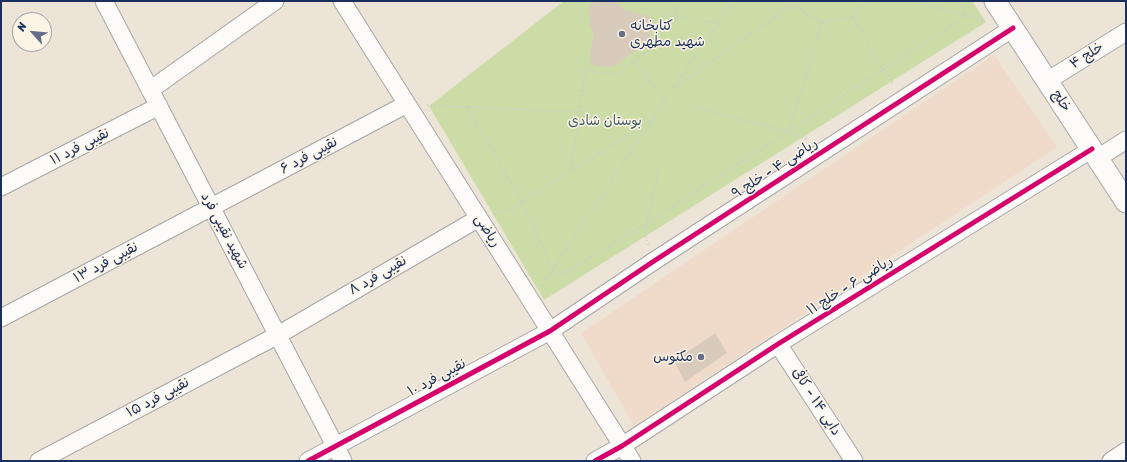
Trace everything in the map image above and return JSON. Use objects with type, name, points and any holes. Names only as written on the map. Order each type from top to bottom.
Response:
[{"type":"street","name":"شهید نقیبی فرد","points":[[104,1],[340,454]]},
{"type":"street","points":[[150,90],[275,1]]},
{"type":"street","name":"ریاضی","points":[[342,1],[632,461]]},
{"type":"street","name":"خلج","points":[[995,1],[1126,202]]},
{"type":"street","name":"ریاضی ۴ - خلج ۹","points":[[550,331],[654,261],[1013,28]]},
{"type":"street","name":"خلج ۴","points":[[1047,81],[1126,32]]},
{"type":"street","name":"نقیبی فرد ۶","points":[[211,207],[407,104]]},
{"type":"street","name":"نقیبی فرد ۱۱","points":[[1,187],[159,106]]},
{"type":"street","name":"ریاضی ۶ - خلج ۱۱","points":[[595,461],[622,446],[778,344],[1095,154],[1126,140]]},
{"type":"street","name":"نقیبی فرد ۱۳","points":[[1,318],[211,207]]},
{"type":"street","name":"نقیبی فرد ۸","points":[[278,335],[479,218]]},
{"type":"street","name":"نقیبی فرد ۱۰","points":[[308,461],[340,454],[550,331]]},
{"type":"street","name":"نقیبی فرد ۱۵","points":[[39,461],[278,335]]},
{"type":"street","name":"دایی ۱۴ - کافی","points":[[778,344],[854,461]]},
{"type":"street","points":[[1110,461],[1126,451]]},
{"type":"path","points":[[675,1],[677,17],[718,22]]},
{"type":"path","points":[[733,1],[673,89],[794,2],[808,16],[823,22],[853,17],[869,1]]},
{"type":"path","points":[[916,1],[1013,28]]},
{"type":"path","points":[[958,1],[966,16]]},
{"type":"path","points":[[571,171],[586,67],[598,73],[618,74],[652,48],[661,26],[660,18],[676,10]]},
{"type":"path","points":[[467,107],[522,202],[553,270],[558,277],[646,224],[966,16]]},
{"type":"path","points":[[853,17],[883,70],[904,99]]},
{"type":"path","points":[[788,132],[823,22]]},
{"type":"path","points":[[635,61],[664,102]]},
{"type":"path","points":[[531,301],[667,98]]},
{"type":"path","points":[[407,104],[579,112]]},
{"type":"path","points":[[698,108],[788,132],[807,139],[823,152]]},
{"type":"path","points":[[479,218],[507,211],[654,118]]},
{"type":"path","points":[[654,261],[646,240],[646,224],[660,164]]},
{"type":"shaded area","points":[[994,55],[1057,147],[634,426],[581,333]]},
{"type":"green space","name":"بوستان شادی","points":[[564,1],[972,1],[986,22],[544,300],[429,106]]},
{"type":"building","name":"کتابخانه شهید مطهری","points":[[594,1],[613,1],[618,3],[625,10],[646,15],[652,19],[653,27],[647,42],[613,67],[597,66],[591,62],[590,54],[594,33],[589,24],[590,14],[587,13]]},
{"type":"building","name":"مکتوس","points":[[715,333],[727,353],[685,382],[674,361]]},
{"type":"cycle path","points":[[308,461],[550,331],[654,261],[1013,28]]},
{"type":"cycle path","points":[[595,461],[622,446],[778,344],[1092,149]]},
{"type":"place","name":"کتابخانه شهید مطهری","points":[[622,34]]},
{"type":"place","name":"مکتوس","points":[[701,357]]}]
